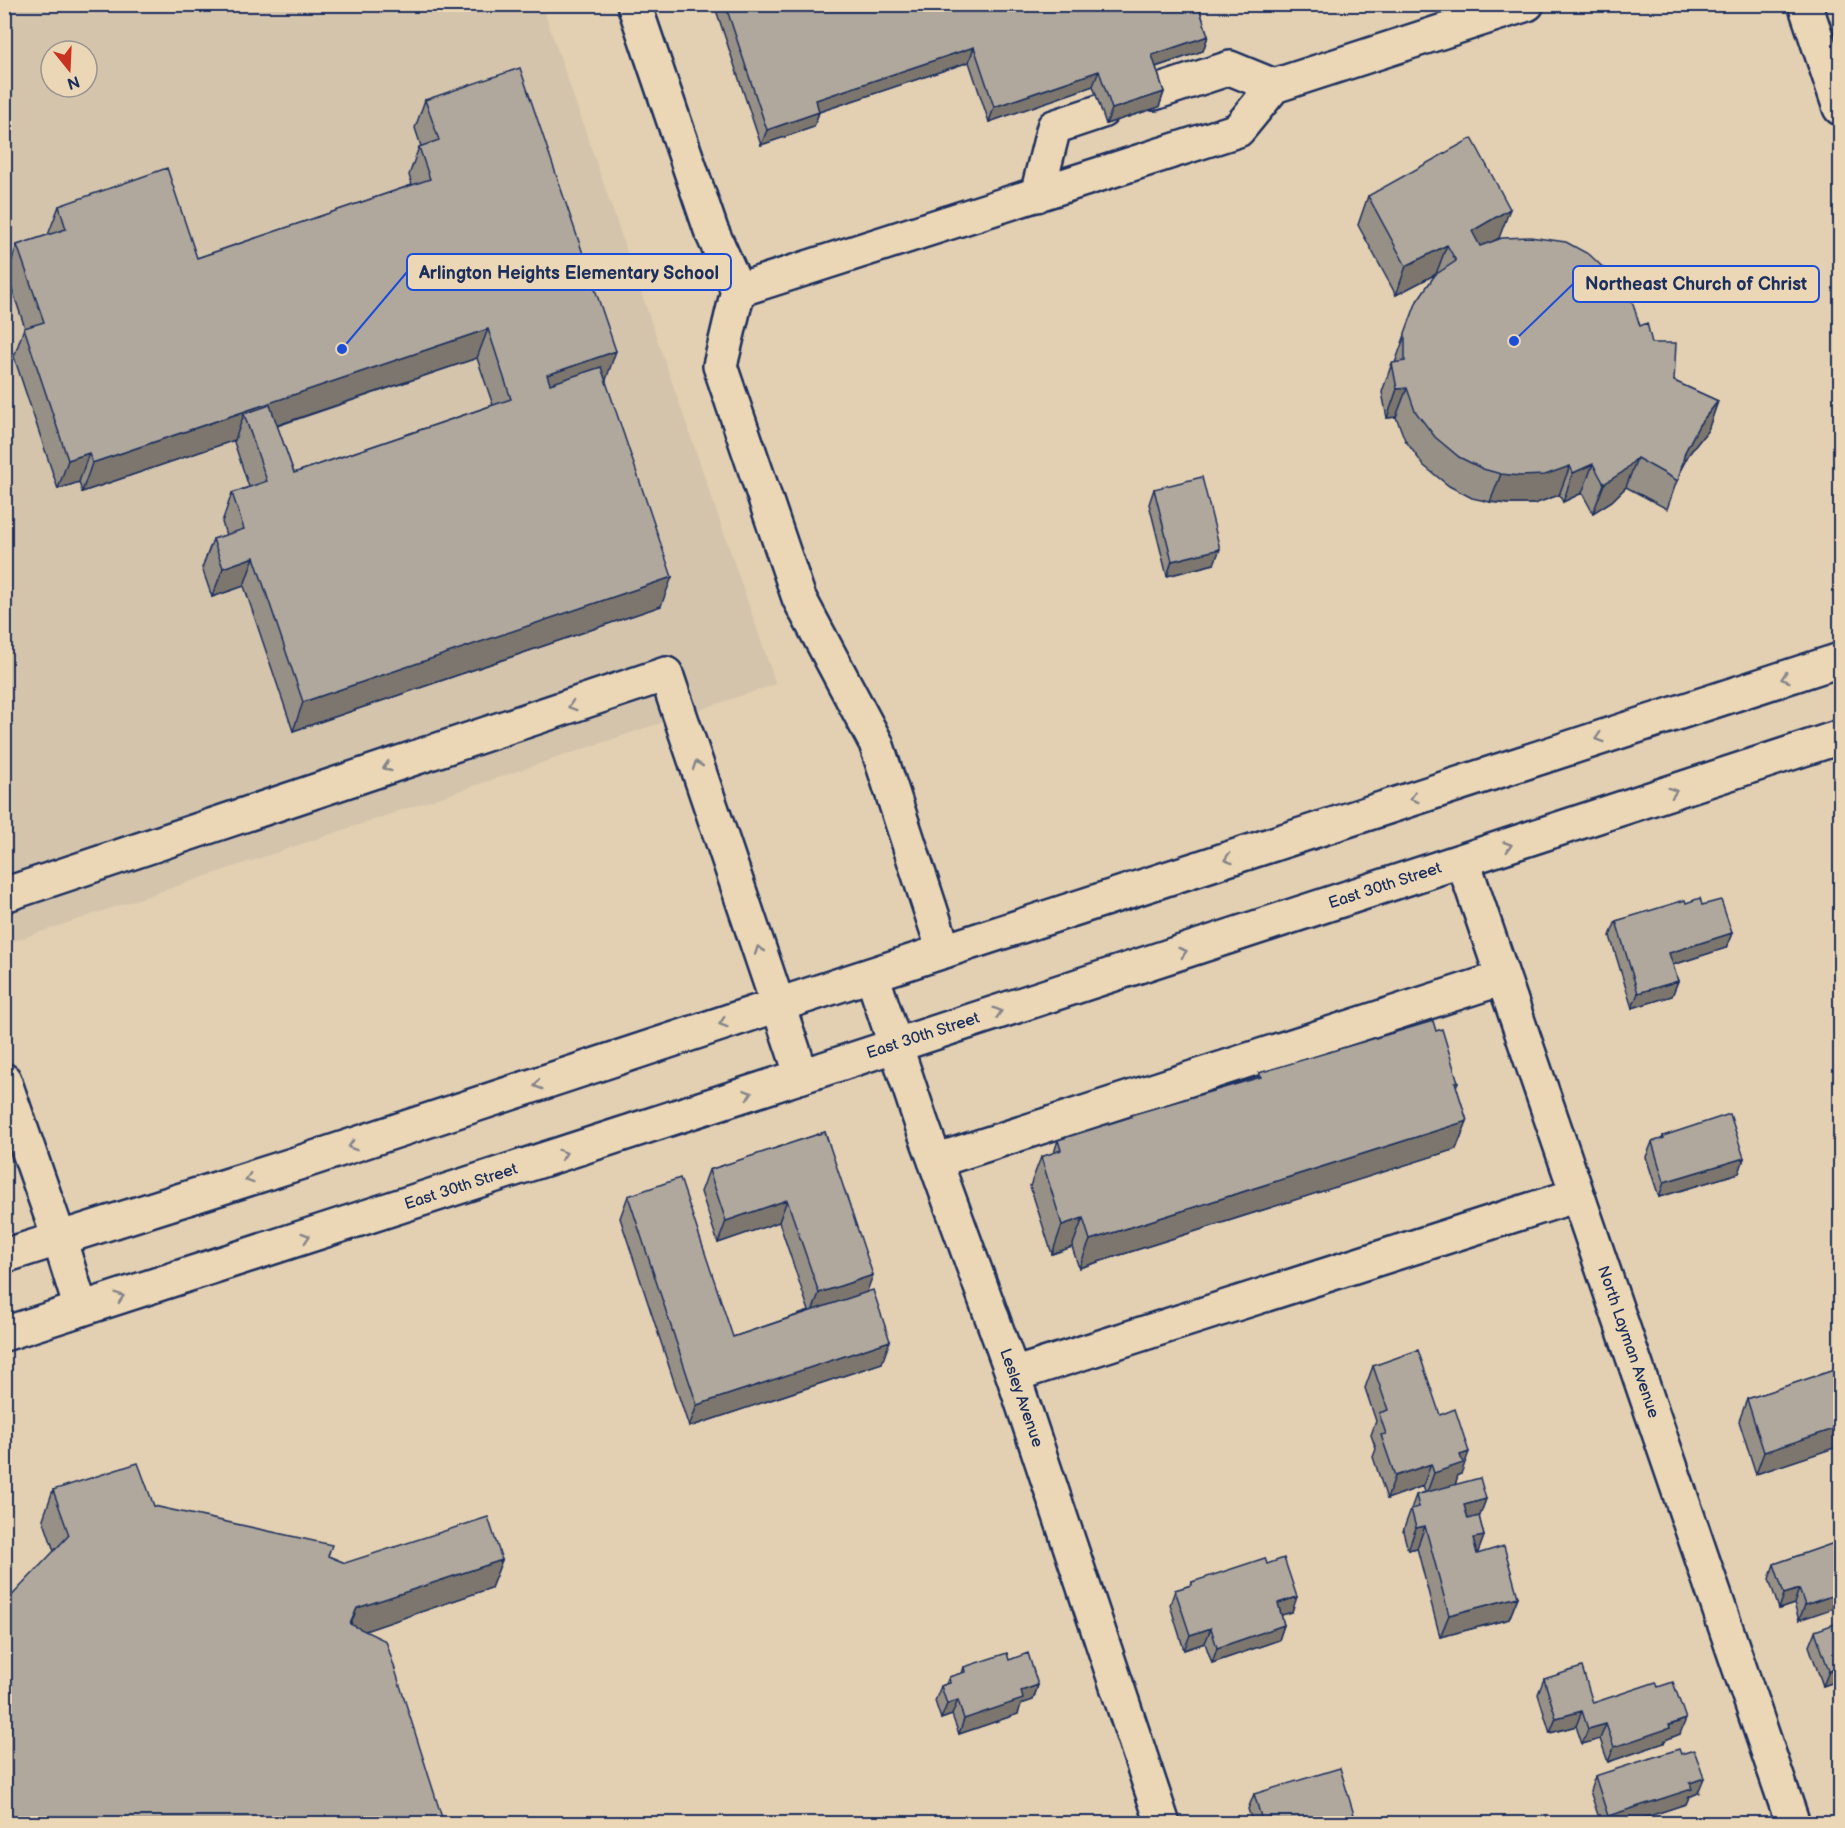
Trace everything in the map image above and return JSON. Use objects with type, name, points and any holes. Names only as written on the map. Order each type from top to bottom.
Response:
[{"type":"main road","points":[[634,4],[711,230],[738,290],[720,366],[798,598],[876,743],[944,951]]},
{"type":"main road","points":[[738,290],[1239,130],[1274,86],[1527,4]]},
{"type":"main road","points":[[1805,4],[1840,108]]},
{"type":"main road","points":[[1154,93],[1230,68],[1274,86]]},
{"type":"main road","points":[[1037,195],[1054,127],[1102,111]]},
{"type":"main road","points":[[4,1256],[305,1161],[1840,660]]},
{"type":"main road","points":[[4,894],[666,674],[802,1076]]},
{"type":"main road","name":"East 30th Street","points":[[4,1334],[1840,737]]},
{"type":"main road","name":"North Layman Avenue","points":[[1463,861],[1793,1824]]},
{"type":"main road","name":"Lesley Avenue","points":[[872,975],[894,1046],[1013,1375],[1163,1824]]},
{"type":"main road","points":[[935,1161],[1503,978]]},
{"type":"main road","points":[[4,1080],[81,1309]]},
{"type":"main road","points":[[1013,1375],[1578,1195]]},
{"type":"shaded area","points":[[4,5],[542,5],[776,684],[5,944]]},
{"type":"building","points":[[725,4],[1198,4],[1208,36],[1152,55],[1164,92],[1112,109],[1099,71],[994,107],[974,47],[816,100],[819,112],[767,130]]},
{"type":"building","points":[[520,68],[616,351],[547,375],[550,384],[601,367],[672,577],[303,702],[254,557],[223,568],[213,539],[244,529],[232,493],[267,481],[244,414],[270,405],[294,473],[511,399],[488,329],[92,463],[89,453],[68,460],[24,328],[44,322],[17,245],[66,229],[59,206],[167,168],[197,258],[430,179],[419,147],[439,140],[425,100]]},
{"type":"building","points":[[1472,138],[1510,209],[1472,231],[1480,246],[1502,238],[1530,237],[1566,242],[1590,255],[1616,280],[1632,301],[1640,326],[1647,323],[1652,343],[1676,343],[1674,381],[1718,401],[1699,425],[1685,452],[1678,481],[1637,458],[1623,472],[1604,484],[1593,464],[1573,473],[1570,466],[1545,475],[1520,476],[1483,469],[1459,457],[1435,437],[1415,411],[1407,388],[1397,389],[1392,363],[1405,361],[1405,333],[1417,301],[1435,275],[1456,261],[1447,245],[1406,266],[1368,196]]},
{"type":"building","points":[[1202,477],[1220,549],[1172,561],[1154,489]]},
{"type":"building","points":[[1700,898],[1702,905],[1721,900],[1732,933],[1669,953],[1678,981],[1638,993],[1616,921],[1685,900],[1686,903]]},
{"type":"building","points":[[1433,1021],[1436,1031],[1442,1029],[1467,1121],[1090,1240],[1083,1218],[1062,1225],[1041,1157],[1061,1150],[1058,1140],[1131,1117],[1131,1115],[1261,1077],[1259,1073]]},
{"type":"building","points":[[1730,1114],[1744,1158],[1664,1182],[1652,1142],[1664,1138],[1663,1136]]},
{"type":"building","points":[[825,1132],[873,1275],[819,1293],[787,1200],[726,1221],[709,1170]]},
{"type":"building","points":[[680,1178],[733,1337],[873,1290],[890,1341],[697,1405],[628,1196]]},
{"type":"building","points":[[1418,1350],[1440,1415],[1455,1409],[1469,1452],[1460,1455],[1463,1463],[1434,1473],[1431,1464],[1395,1476],[1381,1435],[1386,1434],[1379,1413],[1388,1410],[1373,1366]]},
{"type":"building","points":[[1840,1368],[1840,1427],[1764,1452],[1747,1399]]},
{"type":"building","points":[[138,1463],[154,1506],[332,1545],[328,1556],[345,1563],[488,1517],[502,1560],[357,1608],[350,1624],[386,1641],[444,1824],[4,1824],[4,1604],[69,1535],[53,1490]]},
{"type":"building","points":[[1480,1478],[1486,1499],[1464,1505],[1468,1519],[1479,1516],[1484,1536],[1473,1538],[1477,1554],[1504,1546],[1518,1597],[1449,1615],[1425,1526],[1416,1528],[1411,1509],[1419,1507],[1416,1495]]},
{"type":"building","points":[[1840,1541],[1840,1593],[1805,1605],[1799,1589],[1784,1594],[1774,1564]]},
{"type":"building","points":[[1265,1558],[1267,1564],[1284,1558],[1297,1597],[1278,1603],[1284,1625],[1217,1648],[1211,1628],[1190,1635],[1175,1590],[1192,1585],[1192,1582]]},
{"type":"building","points":[[1840,1622],[1840,1666],[1829,1671],[1815,1631]]},
{"type":"building","points":[[1007,1653],[1009,1660],[1028,1653],[1038,1685],[1021,1691],[1023,1699],[964,1719],[958,1700],[947,1704],[941,1686],[950,1683],[949,1677],[965,1672],[964,1667]]},
{"type":"building","points":[[1582,1667],[1593,1703],[1656,1682],[1658,1687],[1673,1682],[1686,1719],[1669,1725],[1670,1728],[1614,1747],[1606,1724],[1588,1729],[1582,1711],[1556,1718],[1544,1679]]},
{"type":"building","points":[[1679,1749],[1681,1754],[1694,1750],[1704,1778],[1690,1783],[1692,1789],[1608,1816],[1595,1776]]},
{"type":"building","points":[[1340,1768],[1355,1818],[1336,1824],[1272,1824],[1270,1817],[1262,1820],[1254,1794]]},
{"type":"place","name":"Northeast Church of Christ","points":[[1514,341]]},
{"type":"place","name":"Arlington Heights Elementary School","points":[[342,349]]}]
